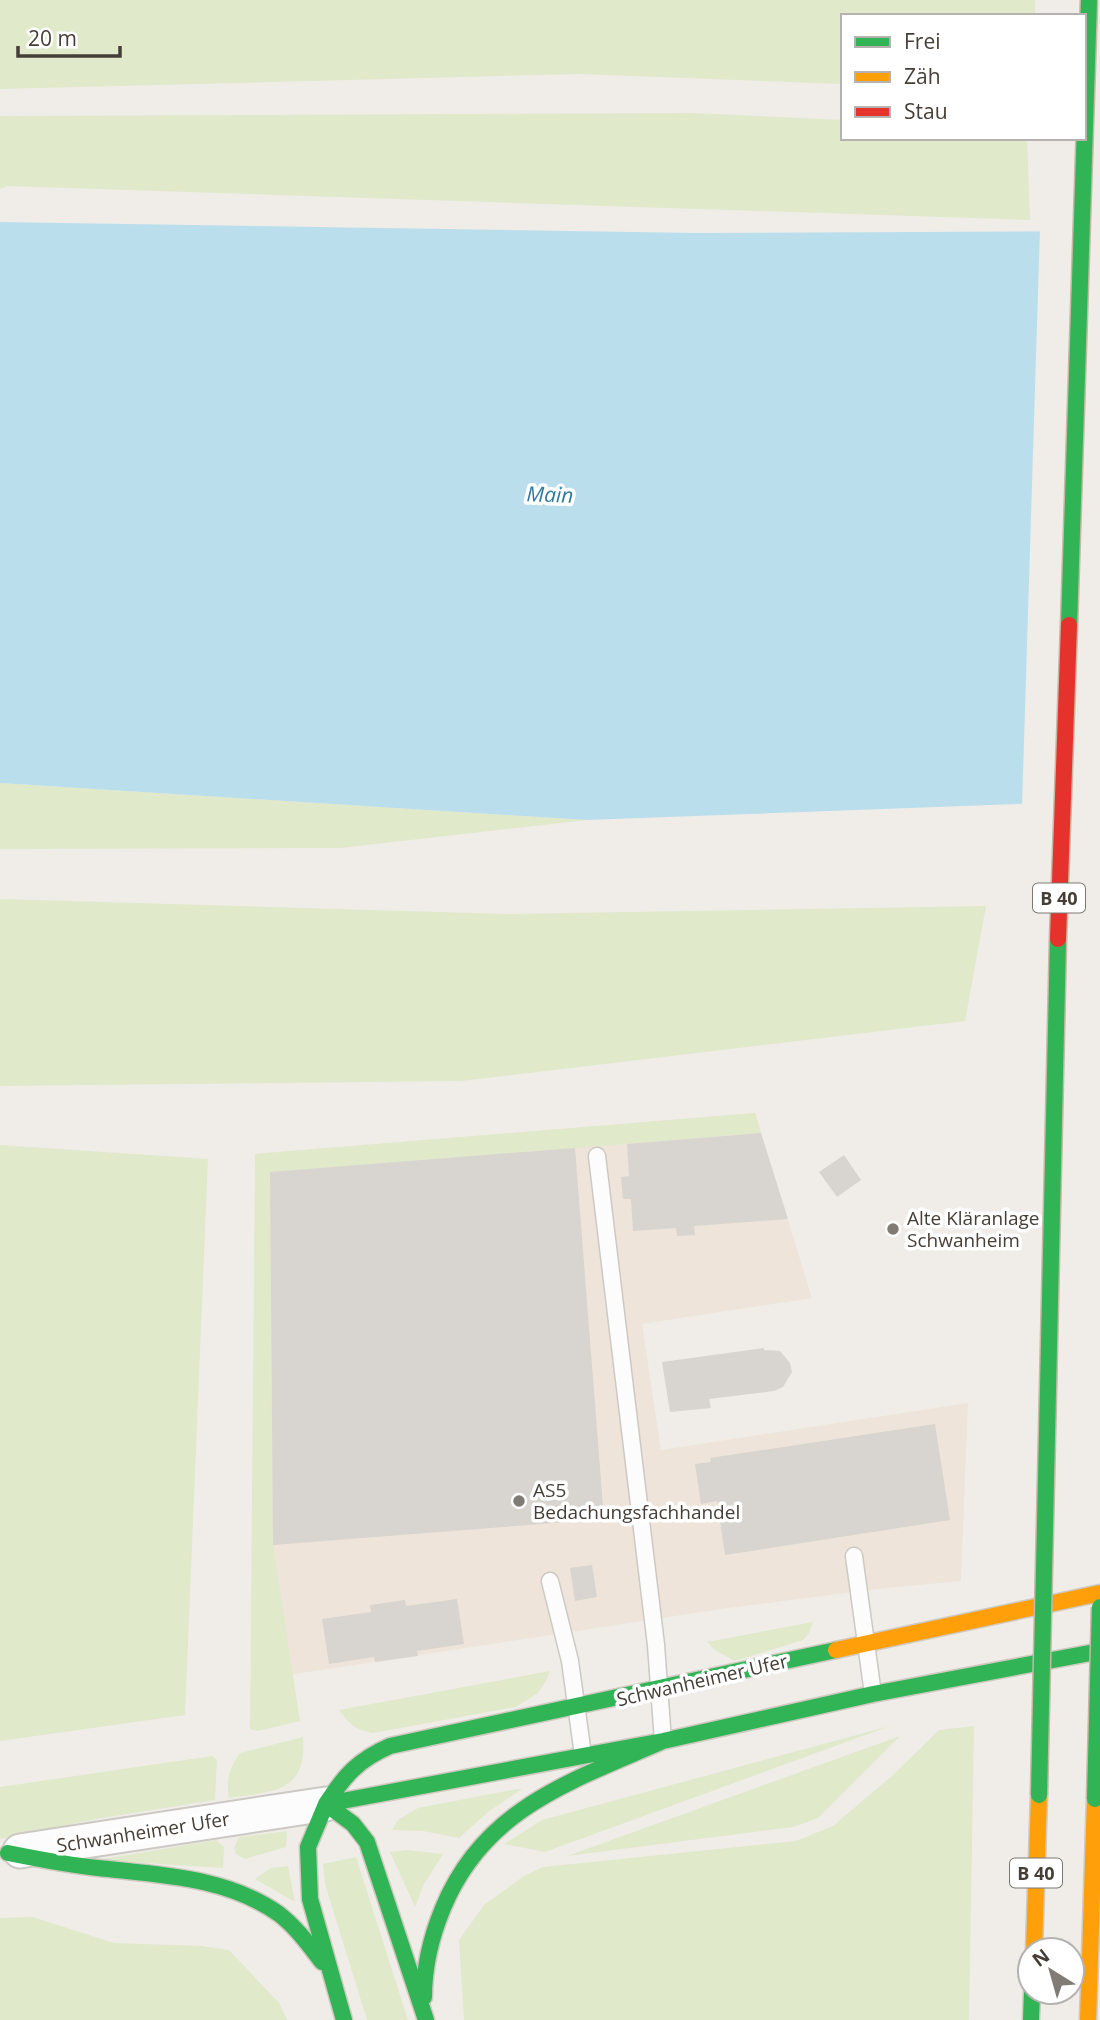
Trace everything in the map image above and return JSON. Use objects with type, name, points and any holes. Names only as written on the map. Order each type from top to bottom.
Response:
[{"type":"main road","name":"B 40","points":[[1086,105],[1089,0]]},
{"type":"main road","name":"B 40","points":[[1034,1936],[1058,933],[1085,140]]},
{"type":"main road","name":"Schwanheimer Ufer","points":[[326,1804],[346,1772],[365,1756],[390,1746],[577,1709],[1100,1592]]},
{"type":"main road","points":[[1088,2020],[1100,1607]]},
{"type":"main road","name":"Schwanheimer Ufer","points":[[326,1804],[663,1741],[873,1694],[1100,1651]]},
{"type":"main road","points":[[425,2015],[423,1979],[436,1924],[458,1875],[475,1850],[512,1817],[554,1791],[663,1741]]},
{"type":"main road","points":[[344,2020],[328,1972],[310,1899],[308,1847],[326,1804],[353,1824],[367,1842],[425,2015]]},
{"type":"main road","points":[[4,1853],[228,1889],[247,1896],[277,1914],[311,1947],[328,1972]]},
{"type":"street","name":"Schwanheimer Ufer","points":[[4,1853],[326,1804]]},
{"type":"lane","points":[[597,1156],[656,1645],[663,1741]]},
{"type":"lane","points":[[854,1556],[873,1694]]},
{"type":"lane","points":[[550,1581],[570,1661],[583,1755]]},
{"type":"shaded area","points":[[755,1113],[812,1298],[642,1324],[661,1450],[968,1403],[961,1581],[721,1609],[256,1680],[255,1154]]},
{"type":"green space","points":[[0,0],[1035,0],[1035,14],[841,14],[841,84],[580,74],[0,89]]},
{"type":"green space","points":[[692,113],[841,120],[841,140],[1027,140],[1030,220],[7,186],[0,189],[0,116]]},
{"type":"green space","points":[[0,783],[587,820],[340,848],[0,849]]},
{"type":"green space","points":[[0,899],[506,914],[986,906],[965,1021],[461,1081],[0,1086]]},
{"type":"green space","points":[[755,1113],[761,1133],[270,1173],[273,1545],[300,1721],[258,1731],[250,1729],[255,1154]]},
{"type":"green space","points":[[0,1145],[208,1159],[185,1715],[0,1741]]},
{"type":"green space","points":[[813,1622],[803,1640],[735,1661],[715,1650],[707,1642]]},
{"type":"green space","points":[[550,1671],[538,1693],[516,1707],[373,1733],[353,1726],[339,1710]]},
{"type":"green space","points":[[890,1726],[545,1852],[504,1844],[542,1820]]},
{"type":"green space","points":[[974,1726],[969,2020],[464,2020],[459,1940],[484,1905],[524,1876],[543,1867],[796,1841],[833,1826],[893,1775],[939,1730]]},
{"type":"green space","points":[[900,1736],[818,1818],[793,1827],[567,1856]]},
{"type":"green space","points":[[303,1737],[303,1756],[293,1780],[273,1791],[229,1798],[229,1774],[240,1753]]},
{"type":"green space","points":[[212,1756],[217,1760],[215,1800],[96,1819],[0,1839],[0,1787]]},
{"type":"green space","points":[[522,1789],[488,1812],[459,1838],[423,1831],[392,1830],[398,1820],[418,1808]]},
{"type":"green space","points":[[287,1831],[286,1847],[245,1859],[236,1854],[234,1848],[239,1837]]},
{"type":"green space","points":[[216,1840],[224,1847],[223,1868],[97,1860]]},
{"type":"green space","points":[[406,1850],[443,1854],[424,1884],[415,1907],[390,1852]]},
{"type":"green space","points":[[356,1857],[408,2020],[367,2020],[325,1884],[323,1864]]},
{"type":"green space","points":[[288,1866],[295,1902],[255,1879],[271,1868]]},
{"type":"green space","points":[[33,1917],[114,1943],[201,1946],[229,1950],[279,2003],[287,2020],[0,2020],[0,1918]]},
{"type":"water","name":"Main","points":[[0,222],[696,233],[1100,231],[1100,801],[587,820],[0,783]]},
{"type":"pier","points":[[1040,228],[1100,228],[1100,804],[1022,807]]},
{"type":"building","points":[[761,1133],[788,1219],[694,1226],[695,1235],[677,1236],[676,1228],[633,1231],[631,1199],[623,1199],[621,1177],[629,1176],[627,1144]]},
{"type":"building","points":[[575,1148],[604,1519],[273,1545],[270,1172]]},
{"type":"building","points":[[844,1155],[861,1180],[837,1197],[819,1172]]},
{"type":"building","points":[[764,1348],[780,1351],[790,1363],[792,1372],[783,1387],[774,1391],[709,1399],[711,1408],[670,1412],[662,1362]]},
{"type":"building","points":[[935,1424],[950,1520],[725,1555],[717,1501],[701,1504],[695,1464],[711,1462],[710,1458]]},
{"type":"building","points":[[592,1565],[597,1597],[575,1601],[570,1568]]},
{"type":"building","points":[[457,1599],[464,1644],[417,1651],[418,1656],[375,1662],[374,1657],[329,1664],[322,1619],[371,1612],[370,1605],[405,1600],[406,1606]]},
{"type":"traffic: fast","points":[[1086,94],[1089,0]]},
{"type":"traffic: fast","points":[[1069,625],[1085,140]]},
{"type":"traffic: fast","points":[[1039,1795],[1058,939]]},
{"type":"traffic: fast","points":[[1095,1799],[1100,1607]]},
{"type":"traffic: fast","points":[[326,1804],[353,1769],[390,1746],[836,1650]]},
{"type":"traffic: fast","points":[[326,1804],[663,1741],[873,1694],[1100,1651]]},
{"type":"traffic: fast","points":[[424,1997],[427,1963],[443,1908],[460,1874],[482,1845],[534,1802],[564,1785],[663,1741]]},
{"type":"traffic: fast","points":[[344,2020],[310,1899],[308,1847],[326,1804],[353,1824],[367,1842],[426,2020]]},
{"type":"traffic: fast","points":[[8,1853],[76,1865],[169,1876],[238,1892],[279,1914],[302,1936],[322,1962]]},
{"type":"traffic: fast","points":[[1031,2020],[1032,2006]]},
{"type":"traffic: slow","points":[[836,1650],[1100,1593]]},
{"type":"traffic: slow","points":[[1034,1936],[1039,1795]]},
{"type":"traffic: slow","points":[[1088,2020],[1095,1799]]},
{"type":"traffic: jam","points":[[1058,939],[1069,625]]},
{"type":"place","name":"Alte Kläranlage Schwanheim","points":[[893,1229]]},
{"type":"place","name":"AS5 Bedachungsfachhandel","points":[[519,1501]]}]
